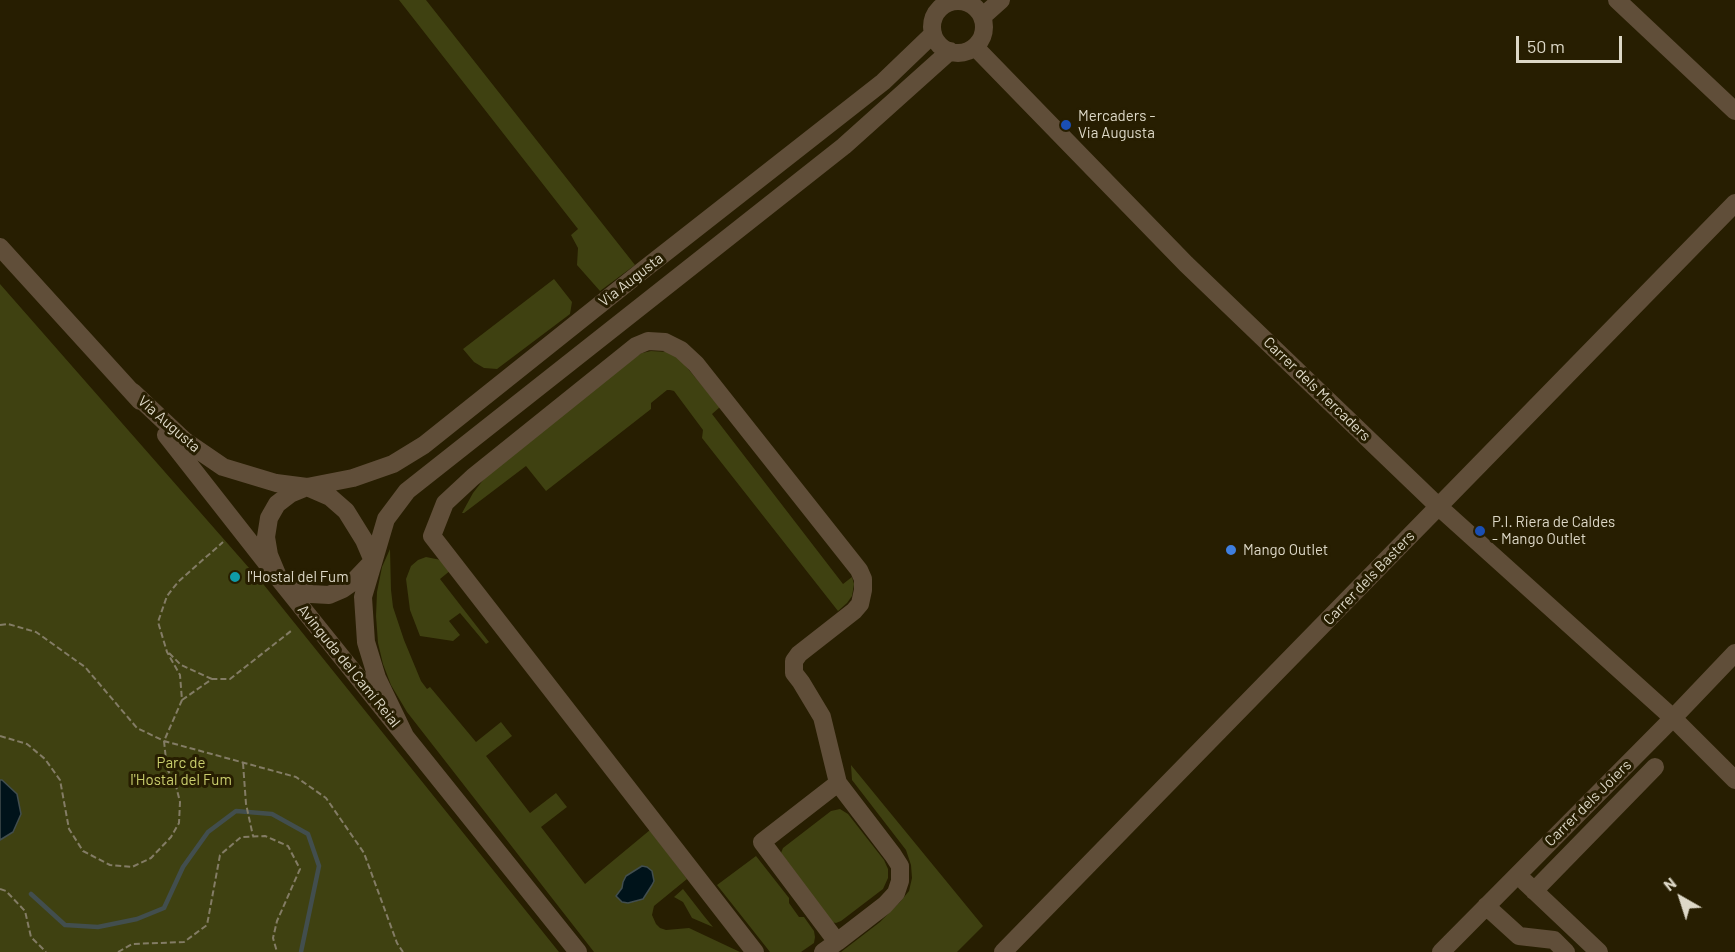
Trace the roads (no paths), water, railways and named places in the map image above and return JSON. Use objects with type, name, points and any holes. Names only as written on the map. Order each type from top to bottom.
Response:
[{"type":"street","points":[[982,17],[1001,0]]},
{"type":"street","points":[[1617,0],[1735,111]]},
{"type":"street","points":[[964,1],[977,9],[982,17],[983,33],[975,46],[967,51],[958,53],[943,48],[933,34],[932,6],[944,6],[964,1]]},
{"type":"street","name":"Via Augusta","points":[[373,561],[353,582],[329,595],[296,590],[279,579],[269,555],[266,537],[269,518],[277,504],[291,494],[307,487],[353,478],[393,464],[424,445],[883,82],[933,34]]},
{"type":"street","name":"Carrer dels Mercaders","points":[[975,46],[1186,264],[1439,507],[1673,718],[1735,780]]},
{"type":"street","name":"Via Augusta","points":[[405,736],[376,678],[366,642],[363,597],[386,519],[407,491],[844,146],[950,51]]},
{"type":"street","name":"Carrer dels Basters","points":[[1003,952],[1735,203]]},
{"type":"street","name":"Avinguda del Camí Reial","points":[[0,247],[133,392],[279,579],[578,952]]},
{"type":"street","points":[[755,952],[432,536],[445,502],[636,346],[648,341],[665,342],[681,350],[703,373],[859,570],[863,579],[860,604],[799,654],[794,661],[794,673],[822,717],[838,783],[893,855],[900,866],[900,880],[896,893],[885,905],[830,947],[762,842],[838,783]]},
{"type":"street","name":"Via Augusta","points":[[133,392],[185,441],[223,467],[276,483],[307,487],[330,497],[346,511],[364,540],[373,561]]},
{"type":"street","name":"Carrer dels Joiers","points":[[1441,952],[1735,653]]},
{"type":"street","points":[[1534,891],[1655,767]]},
{"type":"street","points":[[1517,875],[1599,952]]},
{"type":"street","points":[[1486,906],[1519,936],[1554,940],[1566,952]]},
{"type":"waterway","points":[[31,894],[65,925],[98,927],[137,919],[164,908],[183,867],[208,832],[236,811],[272,814],[308,834],[319,866],[301,952]]},
{"type":"place","name":"Mercaders - Via Augusta","points":[[1066,125]]},
{"type":"place","name":"P.I. Riera de Caldes - Mango Outlet","points":[[1480,531]]},
{"type":"place","name":"Mango Outlet","points":[[1231,550]]},
{"type":"place","name":"l'Hostal del Fum","points":[[235,577]]},
{"type":"park label","name":"Parc de l'Hostal del Fum","points":[[181,772]]}]
